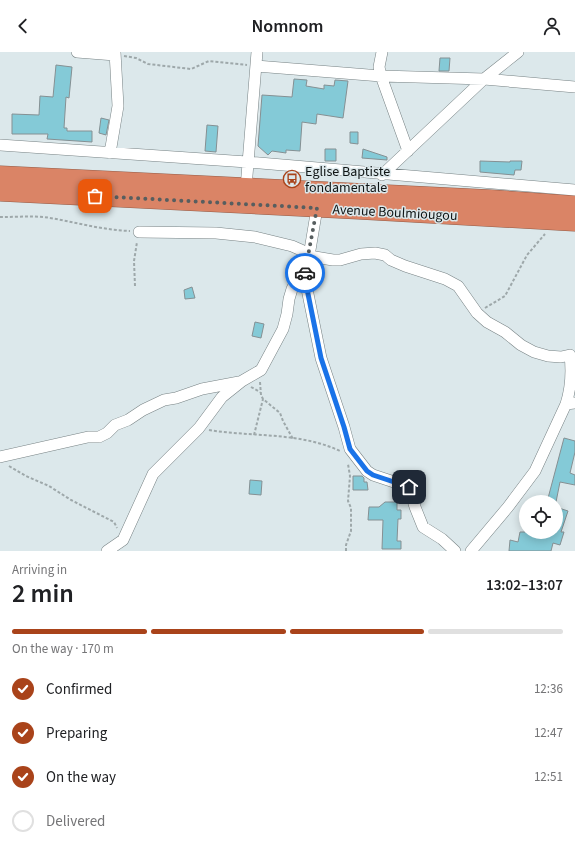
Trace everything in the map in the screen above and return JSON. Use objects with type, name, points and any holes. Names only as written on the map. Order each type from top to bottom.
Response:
[{"type":"highway","name":"Avenue Boulmiougou","points":[[0,176],[491,200],[575,206]]},
{"type":"highway","name":"Avenue Boulmiougou","points":[[0,191],[565,221]]},
{"type":"street","points":[[76,52],[115,54],[118,106],[110,153]]},
{"type":"street","points":[[246,188],[257,52]]},
{"type":"street","points":[[382,52],[379,67],[381,76],[408,151]]},
{"type":"street","points":[[382,175],[484,79],[518,52]]},
{"type":"street","points":[[256,66],[381,76],[484,79],[575,87]]},
{"type":"street","points":[[0,145],[247,162],[382,175],[575,190]]},
{"type":"street","points":[[317,208],[307,260],[307,289],[321,358],[344,427],[351,455],[373,475],[409,487],[414,507],[423,527],[442,539],[455,551]]},
{"type":"street","points":[[139,232],[216,233],[255,237],[302,250],[307,260]]},
{"type":"street","points":[[307,260],[340,260],[361,254],[375,253],[385,255],[391,260],[405,266],[445,279],[458,286],[477,312],[487,322],[505,332],[521,345],[534,352],[548,356],[561,357],[570,355],[572,372],[569,396],[570,404],[535,471],[508,507],[471,551]]},
{"type":"street","points":[[107,551],[123,540],[153,474],[199,428],[222,397],[242,381],[261,370],[283,329],[291,294],[307,260]]},
{"type":"street","points":[[3,460],[88,437],[99,437],[107,433],[115,425],[128,420],[143,410],[164,400],[202,389],[242,381]]},
{"type":"path","points":[[115,54],[136,58],[148,64],[191,69],[209,62],[256,66]]},
{"type":"path","points":[[0,216],[42,217],[112,230],[139,232],[134,261],[135,286]]},
{"type":"path","points":[[477,312],[505,296],[527,255],[565,221]]},
{"type":"path","points":[[261,370],[259,385],[261,395],[263,399],[280,413],[293,439]]},
{"type":"path","points":[[254,435],[263,399]]},
{"type":"path","points":[[199,428],[230,434],[293,439],[326,445],[351,455],[348,500],[351,508],[351,531],[346,545],[346,551]]},
{"type":"path","points":[[3,460],[26,476],[49,486],[71,500],[114,522],[123,540]]},
{"type":"building","points":[[440,58],[450,58],[449,71],[439,71]]},
{"type":"building","points":[[56,65],[72,67],[69,98],[66,97],[64,128],[67,128],[67,131],[92,131],[92,142],[47,139],[48,134],[12,134],[12,114],[39,115],[40,96],[53,97]]},
{"type":"building","points":[[294,79],[307,80],[306,86],[324,89],[324,85],[334,86],[335,80],[348,81],[343,118],[317,114],[316,124],[302,122],[300,151],[286,150],[286,153],[272,151],[268,155],[258,146],[262,95],[292,97]]},
{"type":"building","points":[[101,118],[109,120],[106,135],[99,133]]},
{"type":"building","points":[[207,125],[218,126],[216,152],[205,151]]},
{"type":"building","points":[[350,132],[358,132],[358,144],[350,143]]},
{"type":"building","points":[[325,149],[336,149],[336,161],[325,161]]},
{"type":"building","points":[[363,149],[387,157],[387,160],[362,158]]},
{"type":"building","points":[[480,161],[522,161],[521,170],[515,170],[514,175],[480,172]]},
{"type":"building","points":[[192,287],[195,298],[185,299],[184,290]]},
{"type":"building","points":[[255,322],[264,324],[261,338],[252,336]]},
{"type":"building","points":[[564,438],[575,441],[575,452],[570,473],[575,475],[575,485],[560,482],[557,495],[549,495]]},
{"type":"building","points":[[353,476],[362,476],[364,478],[364,482],[367,482],[368,490],[353,490]]},
{"type":"building","points":[[250,480],[262,481],[261,495],[249,494]]},
{"type":"building","points":[[385,502],[397,502],[397,510],[401,510],[401,519],[398,519],[397,541],[401,541],[401,549],[382,549],[383,520],[368,520],[369,507],[379,507]]},
{"type":"building","points":[[563,509],[568,511],[563,526]]},
{"type":"building","points":[[519,537],[519,539],[562,539],[560,545],[553,543],[551,551],[509,551],[510,540],[518,542]]},
{"type":"way so far","points":[[95,196],[317,208],[316,221],[305,264],[305,273]]},
{"type":"place","name":"Eglise Baptiste fondamentale","points":[[292,179]]},
{"type":"route","points":[[305,273],[321,358],[350,449],[367,471],[373,475],[409,487]]}]
